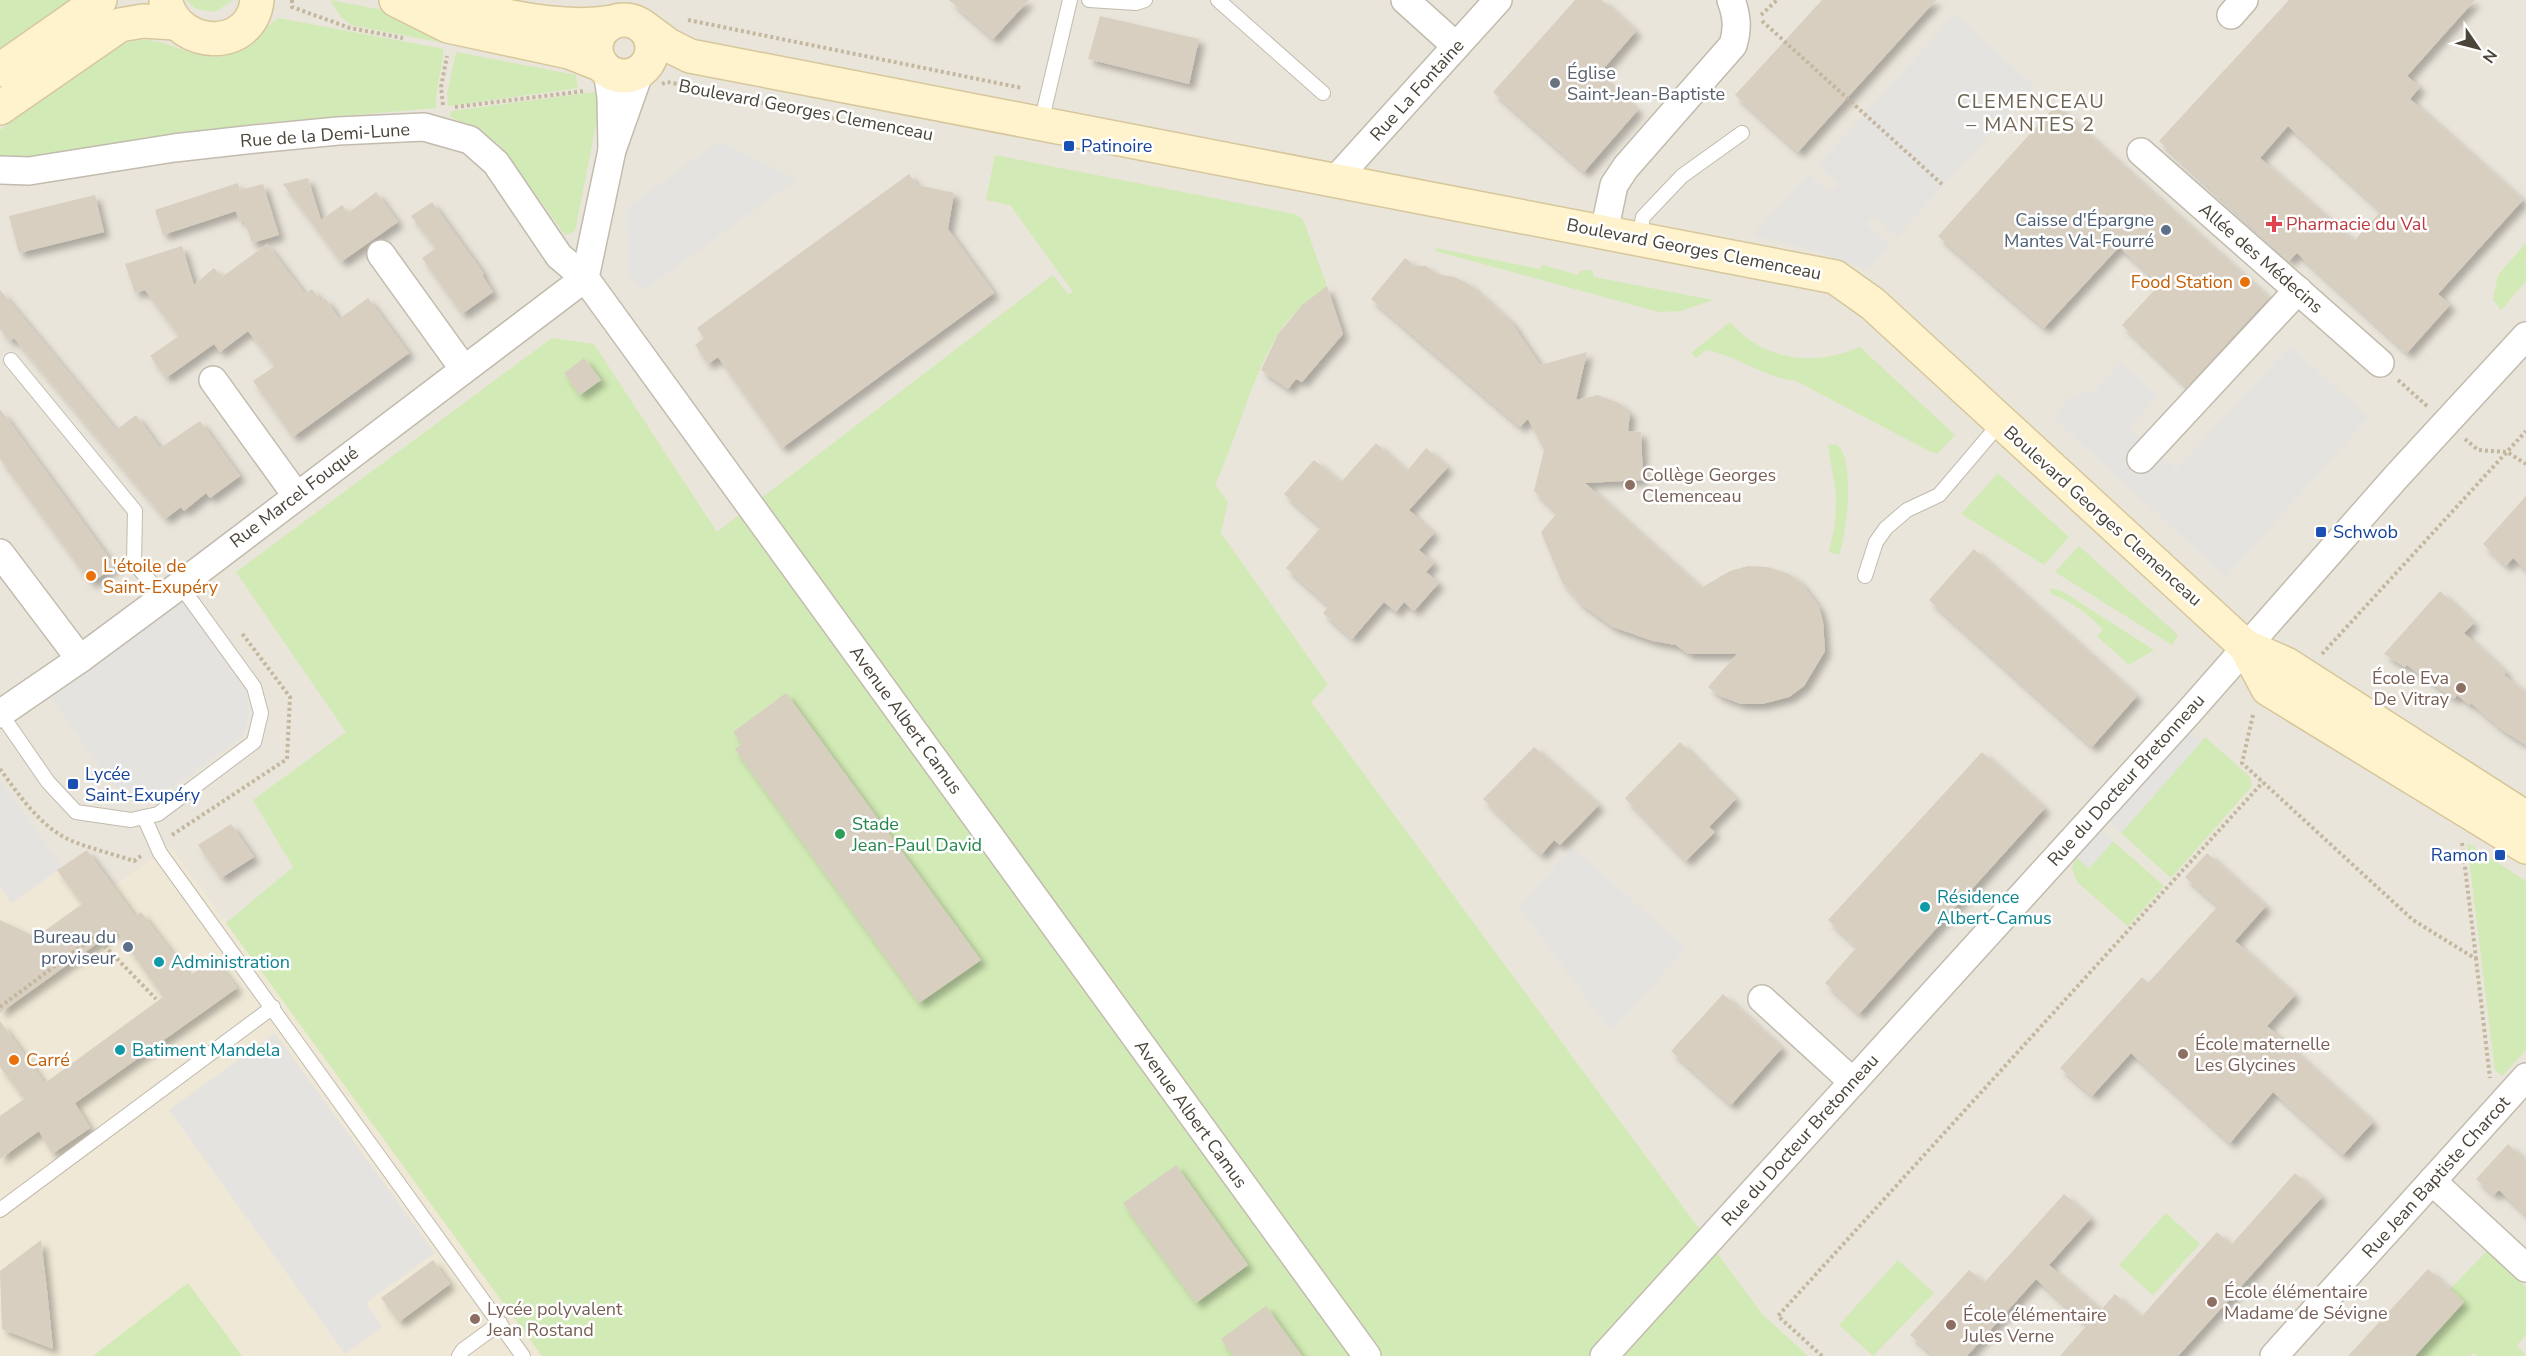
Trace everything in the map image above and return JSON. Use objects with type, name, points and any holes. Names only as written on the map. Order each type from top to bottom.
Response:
[{"type":"main road","points":[[0,70],[100,0]]},
{"type":"main road","points":[[396,0],[453,27],[560,49],[618,80]]},
{"type":"main road","points":[[417,0],[490,5],[580,27],[627,23],[650,36],[652,51],[618,80]]},
{"type":"main road","points":[[0,108],[120,25],[143,21],[170,11],[191,35],[213,39],[233,34],[264,6]]},
{"type":"main road","points":[[618,80],[596,45],[601,31],[627,23]]},
{"type":"main road","name":"Boulevard Georges Clemenceau","points":[[627,23],[668,45],[689,71]]},
{"type":"main road","name":"Boulevard Georges Clemenceau","points":[[618,80],[664,61],[689,71],[1044,108],[1335,180],[1835,277],[1873,304],[2245,646],[2286,664],[2526,818]]},
{"type":"main road","name":"Boulevard Georges Clemenceau","points":[[2245,646],[2268,689],[2526,847]]},
{"type":"street","points":[[1405,0],[1456,46]]},
{"type":"street","name":"Rue La Fontaine","points":[[1335,180],[1498,0]]},
{"type":"street","points":[[1604,232],[1614,185],[1626,167],[1733,45],[1737,32],[1736,13],[1731,0]]},
{"type":"street","points":[[585,278],[612,150],[618,80]]},
{"type":"street","name":"Rue de la Demi-Lune","points":[[0,170],[29,171],[174,148],[255,139],[338,131],[424,127],[470,140],[496,163],[559,256],[585,278]]},
{"type":"street","name":"Allée des Médecins","points":[[2141,153],[2380,363]]},
{"type":"street","points":[[381,254],[464,368]]},
{"type":"street","name":"Rue Marcel Fouqué","points":[[0,714],[80,659],[585,278]]},
{"type":"street","name":"Avenue Albert Camus","points":[[585,278],[1367,1356]]},
{"type":"street","points":[[2141,459],[2298,290]]},
{"type":"street","name":"Rue du Docteur Bretonneau","points":[[1604,1356],[2526,336]]},
{"type":"street","points":[[213,380],[296,495]]},
{"type":"street","points":[[0,553],[80,659]]},
{"type":"street","points":[[1761,999],[1853,1082]]},
{"type":"street","name":"Rue Jean Baptiste Charcot","points":[[2274,1356],[2526,1077]]},
{"type":"street","points":[[2432,1181],[2526,1268]]},
{"type":"lane","points":[[1044,108],[1070,0]]},
{"type":"lane","points":[[1089,0],[1136,3],[1145,0]]},
{"type":"lane","points":[[1218,0],[1323,93]]},
{"type":"lane","points":[[1639,239],[1643,217],[1674,184],[1742,133]]},
{"type":"lane","points":[[0,714],[48,782],[76,812],[131,820],[158,814],[254,742],[261,713],[254,687],[172,590],[134,563],[135,511],[11,360]]},
{"type":"lane","points":[[1865,576],[1876,542],[1886,528],[1907,510],[1939,495],[2001,422]]},
{"type":"lane","points":[[144,817],[160,853],[523,1356]]},
{"type":"lane","points":[[0,1210],[273,1007]]},
{"type":"lane","points":[[459,1356],[463,1350],[500,1323]]},
{"type":"path","points":[[292,0],[292,7],[350,28],[405,38]]},
{"type":"path","points":[[679,14],[689,20],[1044,108]]},
{"type":"path","points":[[1758,17],[1944,186]]},
{"type":"path","points":[[453,27],[441,87],[443,109],[618,80]]},
{"type":"path","name":"Boulevard Georges Clemenceau","points":[[618,80],[667,82],[689,71]]},
{"type":"path","name":"Boulevard Georges Clemenceau","points":[[733,97],[832,118],[899,129]]},
{"type":"path","points":[[1822,1356],[1778,1316],[2263,782]]},
{"type":"path","points":[[2476,959],[2462,842],[2478,818]]},
{"type":"path","points":[[0,1006],[95,936],[156,999]]},
{"type":"shaded area","points":[[0,0],[2526,0],[2526,1356],[0,1356]]},
{"type":"shaded area","points":[[1955,14],[2034,86],[1897,237],[1874,216],[1866,224],[1890,245],[1868,270],[1816,251],[1755,236],[1757,230],[1808,174],[1830,192],[1838,184],[1818,165]]},
{"type":"shaded area","points":[[719,141],[797,179],[644,290],[628,274],[627,208]]},
{"type":"shaded area","points":[[2290,346],[2369,417],[2226,577],[2053,418],[2071,396],[2094,391],[2121,362],[2158,395],[2130,428],[2176,469]]},
{"type":"shaded area","points":[[180,598],[247,694],[249,712],[243,736],[157,798],[127,796],[112,784],[47,693]]},
{"type":"shaded area","points":[[2189,730],[2202,741],[2121,833],[2108,821]]},
{"type":"shaded area","points":[[0,779],[62,867],[11,903],[0,886]]},
{"type":"shaded area","points":[[2100,829],[2113,841],[2089,869],[2076,857]]},
{"type":"shaded area","points":[[170,846],[542,1356],[0,1356],[0,887],[12,903],[87,850],[114,886]]},
{"type":"shaded area","points":[[1572,847],[1686,948],[1611,1032],[1519,907]]},
{"type":"shaded area","points":[[275,1033],[435,1253],[366,1303],[382,1327],[345,1354],[169,1110]]},
{"type":"green space","points":[[0,0],[70,0],[0,48]]},
{"type":"green space","points":[[186,0],[233,0],[215,12],[196,9]]},
{"type":"green space","points":[[330,0],[410,15],[440,31],[438,42],[351,25],[341,17]]},
{"type":"green space","points":[[278,18],[444,49],[436,108],[262,123],[38,158],[0,155],[0,130],[122,45],[138,40],[152,41],[207,57],[222,56],[238,51],[249,44]]},
{"type":"green space","points":[[456,52],[576,75],[578,88],[448,106],[447,94]]},
{"type":"green space","points":[[595,92],[598,115],[575,231],[565,235],[500,145],[476,128],[450,117],[451,111]]},
{"type":"green space","name":"Stade Jean-Paul David","points":[[995,155],[1295,214],[1303,219],[1327,286],[1288,320],[1278,334],[1260,370],[1215,484],[1228,502],[1221,533],[1328,685],[1311,702],[1762,1314],[1808,1356],[542,1356],[226,923],[293,867],[253,800],[346,732],[236,572],[552,338],[594,344],[717,532],[1053,275],[1068,294],[1073,292],[1010,205],[986,200]]},
{"type":"green space","points":[[2526,243],[2526,281],[2501,310],[2493,300],[2498,275]]},
{"type":"green space","points":[[1436,248],[1540,269],[1543,265],[1578,275],[1580,271],[1592,270],[1594,277],[1713,300],[1681,311],[1659,312],[1435,251]]},
{"type":"green space","points":[[1730,322],[1758,345],[1790,357],[1825,357],[1860,347],[1955,435],[1938,453],[1931,452],[1794,380],[1776,377],[1706,350],[1696,358],[1691,353]]},
{"type":"green space","points":[[1836,444],[1846,464],[1848,480],[1847,515],[1839,555],[1829,552],[1835,524],[1836,495],[1828,445]]},
{"type":"green space","points":[[1998,473],[2069,537],[2044,565],[1961,514]]},
{"type":"green space","points":[[2079,546],[2178,635],[2172,645],[2055,572]]},
{"type":"green space","points":[[2050,588],[2062,591],[2154,650],[2129,665],[2097,636],[2103,630],[2098,624],[2073,604],[2051,594]]},
{"type":"green space","points":[[2205,737],[2250,777],[2252,786],[2171,878],[2121,833]]},
{"type":"green space","points":[[2113,841],[2164,886],[2128,926],[2077,882],[2072,868],[2076,857],[2089,868]]},
{"type":"green space","points":[[2467,843],[2526,881],[2526,1050],[2502,1076],[2495,1070]]},
{"type":"green space","points":[[2166,1213],[2200,1244],[2153,1295],[2119,1265]]},
{"type":"green space","points":[[2487,1251],[2526,1287],[2526,1335],[2517,1345],[2526,1356],[2477,1356],[2473,1353],[2470,1356],[2414,1356],[2464,1302],[2450,1289]]},
{"type":"green space","points":[[1898,1260],[1934,1293],[1873,1356],[1839,1325]]},
{"type":"green space","points":[[188,1283],[242,1356],[93,1356]]},
{"type":"building","points":[[949,0],[1029,0],[993,39]]},
{"type":"building","name":"Église Saint-Jean-Baptiste","points":[[1575,0],[1602,0],[1636,31],[1599,74],[1638,110],[1584,172],[1493,92]]},
{"type":"building","points":[[1822,0],[1936,0],[1798,152],[1735,95]]},
{"type":"building","points":[[2289,0],[2475,0],[2407,76],[2420,87],[2410,99],[2523,200],[2438,294],[2450,305],[2407,353],[2297,253],[2289,261],[2159,141]],"holes":[[[2288,126],[2381,211],[2354,241],[2260,158]]]},
{"type":"building","points":[[1100,16],[1199,39],[1189,84],[1088,59]]},
{"type":"building","points":[[2056,105],[2269,298],[2187,387],[2122,325],[2160,284],[2119,247],[2044,328],[1938,236]]},
{"type":"building","points":[[909,174],[917,185],[954,193],[948,229],[994,293],[782,448],[718,357],[708,364],[695,345],[704,338],[697,328]]},
{"type":"building","points":[[308,178],[321,220],[342,205],[348,213],[376,192],[398,222],[341,262],[283,184]]},
{"type":"building","points":[[238,183],[240,190],[263,184],[279,235],[252,243],[244,220],[239,221],[236,211],[163,235],[155,210]]},
{"type":"building","points":[[95,195],[104,232],[19,253],[9,216]]},
{"type":"building","points":[[432,202],[484,274],[482,275],[493,292],[462,314],[422,258],[436,248],[411,216]]},
{"type":"building","points":[[267,244],[305,294],[312,289],[321,301],[325,298],[339,319],[368,298],[409,353],[293,437],[253,381],[275,366],[248,331],[220,352],[214,344],[166,378],[150,356],[179,336],[145,290],[135,293],[125,264],[182,246],[194,285],[214,268],[222,277]]},
{"type":"building","points":[[1405,258],[1415,266],[1426,266],[1437,274],[1454,277],[1469,284],[1511,322],[1540,365],[1587,352],[1576,400],[1598,395],[1619,403],[1630,413],[1628,431],[1641,432],[1643,480],[1585,483],[1701,588],[1730,571],[1748,566],[1768,567],[1789,574],[1800,582],[1819,607],[1823,622],[1825,651],[1804,686],[1789,697],[1762,704],[1741,704],[1720,696],[1708,687],[1737,654],[1689,654],[1676,645],[1653,641],[1613,627],[1580,603],[1562,582],[1541,532],[1557,513],[1534,491],[1544,450],[1528,419],[1520,427],[1371,299]]},
{"type":"building","points":[[1327,286],[1343,334],[1302,382],[1296,379],[1288,389],[1261,370],[1278,334],[1302,305]]},
{"type":"building","points":[[0,290],[116,430],[136,415],[160,448],[200,421],[240,476],[210,498],[206,493],[184,511],[181,507],[165,519],[14,338],[10,341],[0,329]]},
{"type":"building","points":[[584,358],[601,380],[580,395],[564,373]]},
{"type":"building","points":[[0,409],[115,566],[91,583],[0,459]]},
{"type":"building","points":[[1376,443],[1407,471],[1426,448],[1448,467],[1409,510],[1434,533],[1419,550],[1434,563],[1426,572],[1439,583],[1414,611],[1404,602],[1396,612],[1384,602],[1352,639],[1323,613],[1329,606],[1286,568],[1321,527],[1284,494],[1314,460],[1341,482]]},
{"type":"building","points":[[2526,496],[2526,570],[2513,558],[2506,566],[2483,544]]},
{"type":"building","points":[[1974,549],[2137,696],[2092,747],[1929,600]]},
{"type":"building","points":[[2440,591],[2474,623],[2464,633],[2506,672],[2504,675],[2526,693],[2526,745],[2501,729],[2471,703],[2470,705],[2457,695],[2454,699],[2407,665],[2405,667],[2384,654]]},
{"type":"building","points":[[786,693],[981,960],[919,1003],[735,749],[742,744],[733,732]]},
{"type":"building","points":[[1680,742],[1736,799],[1709,827],[1715,832],[1686,861],[1625,798]]},
{"type":"building","points":[[1534,747],[1599,805],[1560,845],[1554,840],[1541,855],[1483,799]]},
{"type":"building","points":[[1982,752],[2045,808],[1859,1014],[1825,983],[1857,947],[1828,920]]},
{"type":"building","points":[[231,824],[254,857],[221,878],[198,845]]},
{"type":"building","points":[[87,850],[135,916],[141,912],[190,976],[213,957],[237,988],[75,1103],[90,1128],[52,1154],[39,1131],[0,1159],[0,1116],[24,1099],[0,1067],[0,1021],[45,1083],[163,997],[116,930],[0,1013],[0,920],[36,937],[82,904],[57,870]]},
{"type":"building","points":[[2207,853],[2266,906],[2235,941],[2295,995],[2267,1026],[2373,1122],[2343,1155],[2273,1092],[2230,1143],[2131,1053],[2092,1096],[2060,1068],[2142,977],[2148,983],[2218,906],[2185,877]]},
{"type":"building","points":[[1723,994],[1782,1048],[1731,1105],[1671,1051]]},
{"type":"building","points":[[2508,1144],[2526,1161],[2526,1215],[2499,1190],[2494,1195],[2476,1179]]},
{"type":"building","points":[[1176,1165],[1248,1265],[1196,1303],[1123,1203]]},
{"type":"building","points":[[2295,1173],[2322,1197],[2178,1356],[2060,1356],[2087,1325],[2036,1279],[1967,1356],[1934,1356],[1910,1335],[1969,1270],[1984,1283],[2064,1194],[2091,1218],[2049,1265],[2101,1310],[2115,1294],[2141,1317],[2217,1232],[2231,1245]]},
{"type":"building","points":[[41,1240],[53,1349],[2,1329],[0,1271]]},
{"type":"building","points":[[433,1260],[450,1284],[399,1322],[381,1298]]},
{"type":"building","points":[[2428,1269],[2464,1302],[2415,1356],[2348,1356]]},
{"type":"building","points":[[1266,1306],[1302,1356],[1233,1356],[1221,1339]]},
{"type":"place","name":"Église Saint-Jean-Baptiste","points":[[1555,83]]},
{"type":"place","name":"Patinoire","points":[[1069,146]]},
{"type":"place","name":"Pharmacie du Val","points":[[2274,224]]},
{"type":"place","name":"Caisse d'Épargne Mantes Val-Fourré","points":[[2166,230]]},
{"type":"place","name":"Food Station","points":[[2245,282]]},
{"type":"place","name":"Collège Georges Clemenceau","points":[[1630,485]]},
{"type":"place","name":"Schwob","points":[[2321,532]]},
{"type":"place","name":"L'étoile de Saint-Exupéry","points":[[91,576]]},
{"type":"place","name":"École Eva De Vitray","points":[[2461,688]]},
{"type":"place","name":"Lycée Saint-Exupéry","points":[[73,784]]},
{"type":"place","name":"Stade Jean-Paul David","points":[[840,834]]},
{"type":"place","name":"Ramon","points":[[2500,855]]},
{"type":"place","name":"Résidence Albert-Camus","points":[[1925,907]]},
{"type":"place","name":"Bureau du proviseur","points":[[128,947]]},
{"type":"place","name":"Administration","points":[[159,962]]},
{"type":"place","name":"Batiment Mandela","points":[[120,1050]]},
{"type":"place","name":"École maternelle Les Glycines","points":[[2183,1054]]},
{"type":"place","name":"Carré","points":[[14,1060]]},
{"type":"place","name":"École élémentaire Madame de Sévigne","points":[[2212,1302]]},
{"type":"place","name":"Lycée polyvalent Jean Rostand","points":[[475,1319]]},
{"type":"place","name":"École élémentaire Jules Verne","points":[[1951,1325]]},
{"type":"district","name":"CLEMENCEAU – MANTES 2","points":[[2031,112]]}]
